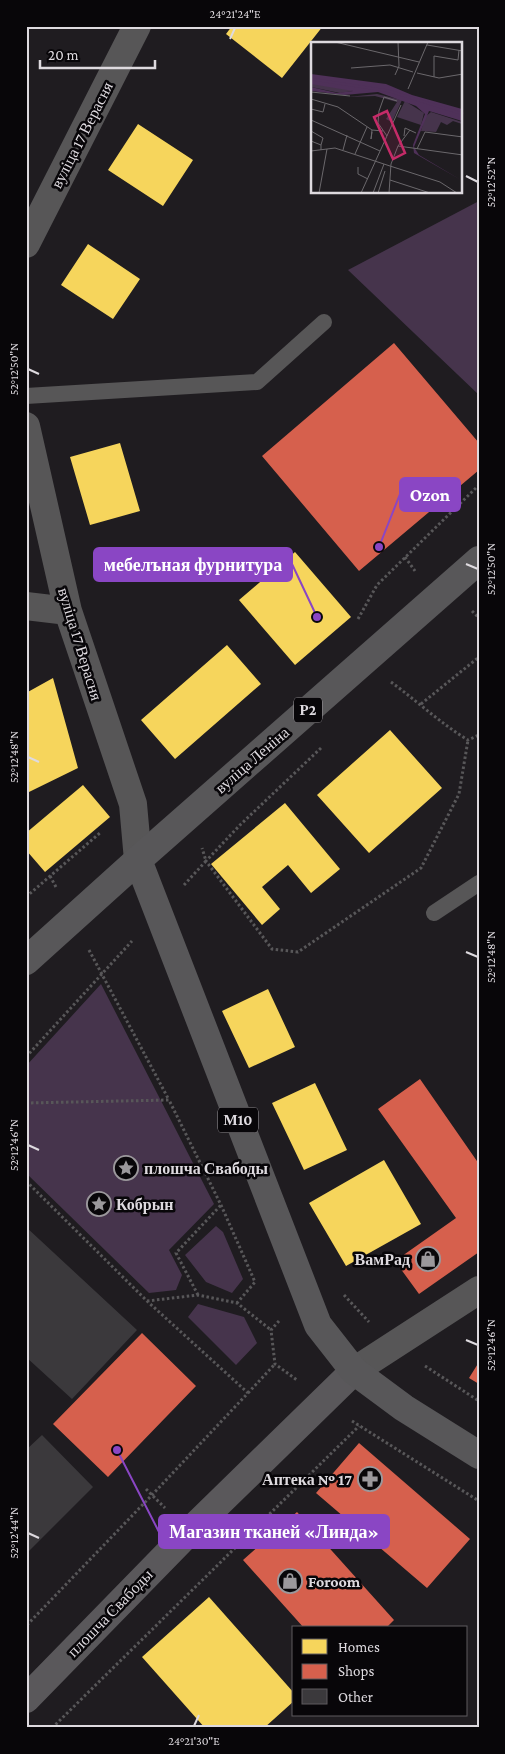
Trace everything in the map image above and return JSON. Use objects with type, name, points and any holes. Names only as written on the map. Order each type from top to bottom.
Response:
[{"type":"main road","name":"вуліца Леніна","points":[[26,961],[479,560]]},
{"type":"main road","name":"М10","points":[[138,860],[318,1325],[354,1371],[404,1408],[479,1455]]},
{"type":"main road","name":"плошча Свабоды","points":[[26,1699],[189,1532],[354,1371]]},
{"type":"street","name":"вуліца 17 Верасня","points":[[26,244],[137,26]]},
{"type":"street","name":"вуліца 17 Верасня","points":[[26,426],[68,611],[133,804],[138,860]]},
{"type":"street","points":[[26,606],[68,611]]},
{"type":"street","points":[[354,1371],[479,1290]]},
{"type":"lane","points":[[26,396],[257,382],[324,322]]},
{"type":"lane","points":[[434,913],[479,883]]},
{"type":"path","points":[[356,623],[377,585],[479,485]]},
{"type":"path","points":[[405,557],[416,572]]},
{"type":"path","points":[[470,609],[479,618]]},
{"type":"path","points":[[421,704],[479,657]]},
{"type":"path","points":[[390,681],[421,704],[445,726],[468,740]]},
{"type":"path","points":[[468,740],[479,735]]},
{"type":"path","points":[[206,861],[272,949],[298,952],[421,868],[459,794],[468,740]]},
{"type":"path","points":[[26,1057],[240,825],[326,743]]},
{"type":"path","points":[[103,974],[221,1205],[255,1282],[237,1303]]},
{"type":"path","points":[[26,1102],[169,1100]]},
{"type":"path","points":[[26,1181],[147,1301],[248,1393]]},
{"type":"path","points":[[198,1295],[176,1253],[221,1205]]},
{"type":"path","points":[[147,1301],[198,1295],[237,1303],[271,1330]]},
{"type":"path","points":[[26,1626],[275,1364]]},
{"type":"path","points":[[422,1365],[479,1401]]},
{"type":"path","points":[[52,1728],[359,1426],[479,1501]]},
{"type":"shaded area","points":[[479,201],[479,395],[348,270]]},
{"type":"shaded area","points":[[101,984],[214,1204],[169,1250],[182,1275],[176,1290],[149,1293],[26,1173],[26,1066]]},
{"type":"shaded area","points":[[216,1226],[223,1232],[243,1279],[232,1293],[206,1282],[185,1255]]},
{"type":"shaded area","points":[[198,1304],[244,1317],[257,1343],[236,1365],[188,1317]]},
{"type":"building: Homes","points":[[232,26],[323,26],[282,78],[226,34]]},
{"type":"building: Homes","points":[[138,124],[193,160],[163,206],[108,170]]},
{"type":"building: Homes","points":[[88,244],[140,279],[113,319],[61,285]]},
{"type":"building: Homes","points":[[120,443],[140,511],[90,525],[70,457]]},
{"type":"building: Homes","points":[[295,552],[351,617],[295,665],[239,600]]},
{"type":"building: Homes","points":[[227,645],[261,684],[175,759],[141,720]]},
{"type":"building: Homes","points":[[53,678],[78,768],[29,792],[26,788],[26,693]]},
{"type":"building: Homes","points":[[390,730],[442,788],[369,853],[317,795]]},
{"type":"building: Homes","points":[[83,785],[110,817],[45,872],[26,850],[26,833]]},
{"type":"building: Homes","points":[[285,803],[340,869],[311,893],[288,865],[262,887],[280,909],[262,925],[211,864]]},
{"type":"building: Homes","points":[[268,989],[295,1047],[249,1068],[222,1011]]},
{"type":"building: Homes","points":[[315,1083],[347,1150],[304,1170],[272,1103]]},
{"type":"building: Homes","points":[[384,1160],[421,1224],[346,1266],[309,1203]]},
{"type":"building: Homes","points":[[209,1597],[292,1691],[292,1703],[264,1728],[205,1728],[142,1657]]},
{"type":"building: Shops","points":[[394,343],[479,443],[479,470],[359,571],[262,456]]},
{"type":"building: Shops","points":[[420,1079],[479,1164],[479,1252],[419,1294],[395,1261],[456,1218],[378,1109]]},
{"type":"building: Shops","points":[[142,1333],[196,1386],[108,1477],[53,1424]]},
{"type":"building: Shops","points":[[479,1362],[479,1384],[469,1378]]},
{"type":"building: Shops","points":[[359,1443],[470,1539],[427,1588],[316,1493]]},
{"type":"building: Shops","points":[[297,1512],[394,1620],[388,1626],[302,1626],[243,1560]]},
{"type":"building: Other","points":[[26,1227],[137,1330],[72,1399],[26,1357]]},
{"type":"building: Other","points":[[42,1435],[93,1487],[26,1554],[26,1450]]},
{"type":"place","name":"Ozon","points":[[379,547]]},
{"type":"place","name":"мебелъная фурнитура","points":[[317,617]]},
{"type":"place","name":"плошча Свабоды","points":[[126,1168]]},
{"type":"place","name":"Кобрын","points":[[99,1204]]},
{"type":"place","name":"ВамРад","points":[[428,1259]]},
{"type":"place","name":"Магазин тканей «Линда»","points":[[117,1450]]},
{"type":"place","name":"Аптека № 17","points":[[370,1479]]},
{"type":"place","name":"Foroom","points":[[290,1581]]}]
